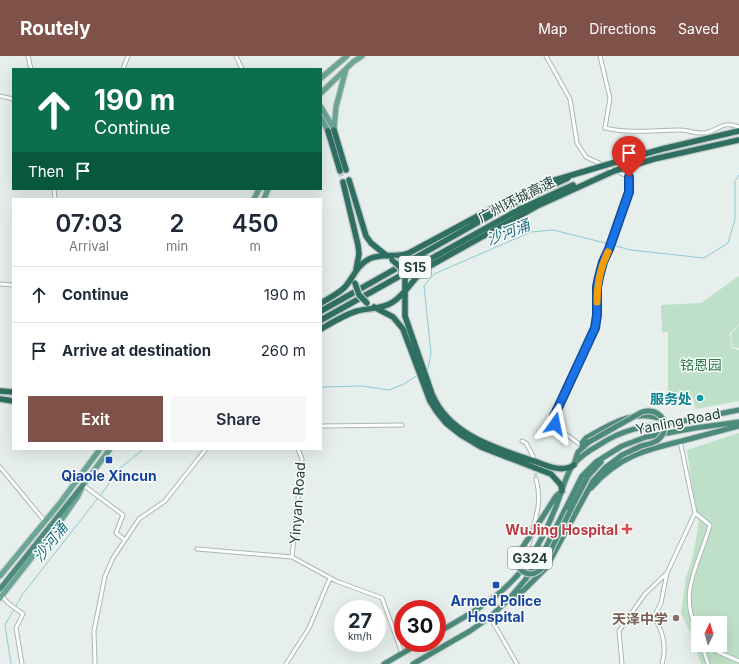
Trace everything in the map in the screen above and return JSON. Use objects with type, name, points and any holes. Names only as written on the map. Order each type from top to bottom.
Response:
[{"type":"highway","points":[[331,130],[343,170]]},
{"type":"highway","name":"广州环城高速","points":[[322,309],[505,207],[556,183],[616,162],[662,149],[739,131]]},
{"type":"highway","name":"广州环城高速","points":[[322,319],[509,214],[556,192],[614,171],[654,159],[739,140]]},
{"type":"highway","points":[[374,257],[394,258],[405,255],[507,200],[539,185],[564,176],[616,162]]},
{"type":"highway","points":[[322,328],[344,316],[359,310],[390,304],[398,298],[414,279],[428,267],[529,211],[614,171]]},
{"type":"highway","points":[[353,280],[359,254],[358,241],[346,181],[366,236],[371,243],[386,256]]},
{"type":"highway","points":[[377,248],[394,258],[400,267],[405,280],[405,310],[408,326],[429,388],[442,413],[451,423],[468,434],[504,453],[551,474],[558,481],[562,491],[556,496],[520,550],[517,562],[522,571],[528,574],[535,573],[542,569],[588,476],[608,455]]},
{"type":"highway","points":[[359,254],[353,280],[358,293],[367,303],[378,307],[393,317],[403,329],[426,392],[439,416],[465,438],[481,447],[552,468],[564,469],[574,465],[578,452],[589,442],[642,412],[651,410],[659,414],[663,419],[663,434],[659,439],[653,443],[636,448],[622,455],[606,467],[592,481],[546,568],[524,590],[508,600]]},
{"type":"highway","points":[[356,272],[366,261],[374,257],[386,256],[394,258]]},
{"type":"highway","points":[[322,302],[343,289],[353,280],[360,266]]},
{"type":"highway","points":[[405,310],[408,291],[414,279]]},
{"type":"highway","points":[[398,298],[404,289],[405,280]]},
{"type":"highway","points":[[359,310],[375,311],[393,317]]},
{"type":"highway","points":[[0,391],[12,392]]},
{"type":"highway","points":[[0,399],[12,401]]},
{"type":"highway","name":"Yanling Road","points":[[446,628],[490,601],[510,583],[528,561],[545,531],[567,477],[574,465],[599,444],[617,435],[643,426],[671,423],[739,410]]},
{"type":"highway","points":[[582,448],[582,443],[586,438],[628,417],[649,415],[656,416],[671,423]]},
{"type":"highway","name":"Yanling Road","points":[[413,664],[470,631],[490,617],[508,600],[540,559],[582,476],[591,466],[626,444],[646,437],[739,422]]},
{"type":"highway","points":[[585,495],[608,472],[629,457],[648,449],[739,426]]},
{"type":"highway","points":[[0,589],[84,485]]},
{"type":"highway","points":[[384,664],[402,653]]},
{"type":"main road","points":[[322,77],[347,56]]},
{"type":"main road","points":[[322,92],[362,56]]},
{"type":"main road","points":[[331,130],[346,69]]},
{"type":"main road","points":[[322,109],[331,130]]},
{"type":"main road","points":[[322,119],[331,130]]},
{"type":"main road","points":[[322,126],[331,130]]},
{"type":"main road","points":[[0,576],[60,502],[99,450]]},
{"type":"main road","points":[[1,596],[62,519],[109,450]]},
{"type":"street","points":[[28,56],[31,68]]},
{"type":"street","points":[[123,68],[128,56]]},
{"type":"street","points":[[236,56],[242,68]]},
{"type":"street","points":[[546,56],[570,99],[577,143],[586,157],[629,177],[629,192],[603,262],[599,277],[597,321],[593,334],[554,416],[554,421],[558,428],[576,441],[582,448]]},
{"type":"street","points":[[600,56],[610,98],[605,128],[636,132],[682,130],[701,133],[709,132],[727,124],[739,127]]},
{"type":"street","points":[[0,96],[12,99]]},
{"type":"street","points":[[0,284],[12,285]]},
{"type":"street","points":[[322,426],[402,425]]},
{"type":"street","points":[[522,441],[526,444],[533,456]]},
{"type":"street","points":[[662,664],[664,639],[654,616],[661,603],[667,573],[695,513],[680,441]]},
{"type":"street","points":[[95,664],[94,631],[105,576],[113,558],[139,519],[165,501],[205,450]]},
{"type":"street","name":"Yinyan Road","points":[[292,557],[302,459],[298,450]]},
{"type":"street","points":[[0,467],[43,519]]},
{"type":"street","points":[[528,561],[526,554],[532,540],[539,501],[536,479]]},
{"type":"street","points":[[84,485],[123,515],[116,533],[125,540]]},
{"type":"street","points":[[691,617],[689,596],[691,581],[710,525],[695,513]]},
{"type":"street","points":[[197,549],[292,557],[330,578],[382,598],[402,653]]},
{"type":"street","points":[[622,664],[619,631],[645,594],[667,573]]},
{"type":"street","points":[[286,664],[309,628],[330,578]]},
{"type":"street","points":[[1,596],[23,614],[16,628],[22,664]]},
{"type":"street","points":[[490,617],[517,664]]},
{"type":"street","points":[[704,652],[708,664]]},
{"type":"street","points":[[718,652],[739,661]]},
{"type":"green space","name":"铭恩园","points":[[739,276],[739,324],[730,333],[731,348],[739,350],[739,401],[696,409],[692,396],[668,401],[668,332],[662,332],[661,305],[701,303]]},
{"type":"green space","points":[[739,325],[739,348],[732,347],[731,334]]},
{"type":"green space","points":[[739,433],[739,664],[701,664],[697,652],[727,652],[727,616],[691,616],[691,635],[681,613],[686,577],[693,556],[699,522],[695,507],[687,450]]},
{"type":"waterway","name":"沙河涌","points":[[612,245],[631,250],[704,258],[728,243],[735,219],[735,181],[739,175]]},
{"type":"waterway","name":"沙河涌","points":[[426,370],[428,369],[431,353],[424,286],[434,274],[531,232],[553,230],[609,244]]},
{"type":"waterway","name":"沙河涌","points":[[322,387],[362,386],[389,390],[404,384],[418,375]]},
{"type":"waterway","name":"沙河涌","points":[[100,496],[120,468],[143,450]]},
{"type":"waterway","name":"沙河涌","points":[[11,664],[5,625],[22,595],[98,498]]},
{"type":"tunnel","points":[[340,171],[343,182]]},
{"type":"tunnel","points":[[533,460],[536,479]]},
{"type":"slow traffic","points":[[597,302],[599,277],[603,262],[608,252]]},
{"type":"place","name":"服务处","points":[[700,398]]},
{"type":"place","name":"Qiaole Xincun","points":[[109,460]]},
{"type":"place","name":"WuJing Hospital","points":[[627,529]]},
{"type":"place","name":"Armed Police Hospital","points":[[496,585]]},
{"type":"place","name":"天泽中学","points":[[676,618]]},
{"type":"route","points":[[555,424],[554,416],[595,328],[597,321],[597,287],[599,277],[603,262],[629,192],[629,177]]}]
